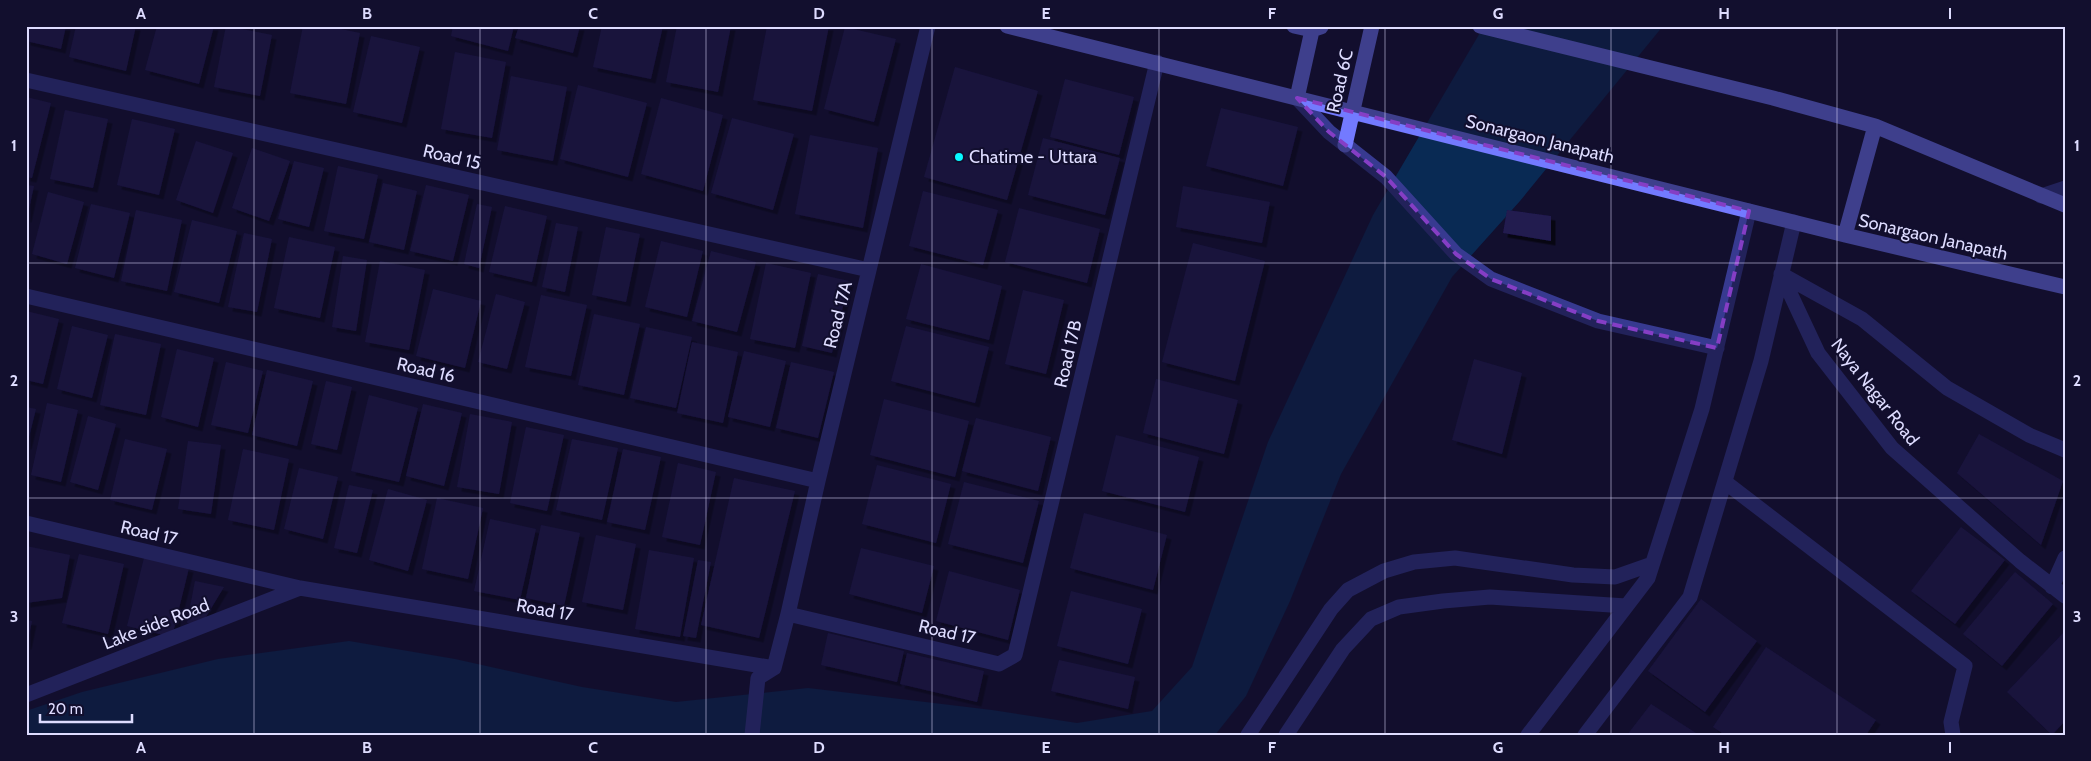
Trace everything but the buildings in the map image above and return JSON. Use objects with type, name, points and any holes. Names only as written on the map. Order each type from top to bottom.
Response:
[{"type":"main road","name":"Sonargaon Janapath","points":[[1007,26],[1845,235],[2065,287]]},
{"type":"main road","points":[[1294,26],[1316,28],[1296,98]]},
{"type":"main road","name":"Road 6C","points":[[1345,145],[1372,26]]},
{"type":"main road","points":[[1480,26],[1773,98],[1876,126],[2065,205]]},
{"type":"main road","points":[[1845,235],[1876,126]]},
{"type":"street","name":"Road 17A","points":[[788,614],[818,480],[928,26]]},
{"type":"street","name":"Road 17B","points":[[1016,655],[1157,62]]},
{"type":"street","name":"Road 15","points":[[26,80],[869,270]]},
{"type":"street","points":[[1296,98],[1329,132],[1386,177],[1456,254],[1491,278],[1598,321],[1717,348]]},
{"type":"street","points":[[2041,196],[2065,188]]},
{"type":"street","points":[[1528,735],[1648,578],[1702,409],[1749,210]]},
{"type":"street","points":[[1585,735],[1690,597],[1761,361],[1794,222]]},
{"type":"street","points":[[1781,274],[1862,319],[1947,388],[2029,435],[2065,450]]},
{"type":"street","name":"Naya Nagar Road","points":[[1781,274],[1818,353],[1892,448],[2065,596]]},
{"type":"street","name":"Road 16","points":[[26,296],[818,480]]},
{"type":"street","points":[[1725,482],[1965,666],[1951,722],[1953,735]]},
{"type":"street","name":"Road 17","points":[[26,523],[300,588],[774,668]]},
{"type":"street","points":[[1248,735],[1331,609],[1348,590],[1384,570],[1414,562],[1455,558],[1573,575],[1615,576],[1652,564]]},
{"type":"street","points":[[2052,586],[2065,558]]},
{"type":"street","name":"Lake side Road","points":[[26,695],[300,588]]},
{"type":"street","points":[[1286,735],[1343,648],[1371,619],[1399,607],[1443,600],[1490,597],[1626,606]]},
{"type":"street","points":[[752,735],[758,678],[774,668],[788,614]]},
{"type":"street","name":"Road 17","points":[[788,614],[999,664],[1016,655]]},
{"type":"highlighted area","points":[[1297,98],[1749,211],[1717,348],[1598,321],[1491,279],[1456,254],[1386,177],[1329,132]]},
{"type":"water","points":[[1484,26],[1663,26],[1520,201],[1452,277],[1341,474],[1290,601],[1246,696],[1215,735],[26,735],[26,711],[82,692],[218,659],[349,641],[455,659],[582,687],[676,702],[808,688],[992,710],[1077,723],[1152,711],[1192,667],[1268,442],[1373,215]]},
{"type":"place","name":"Chatime - Uttara","points":[[959,157]]}]
